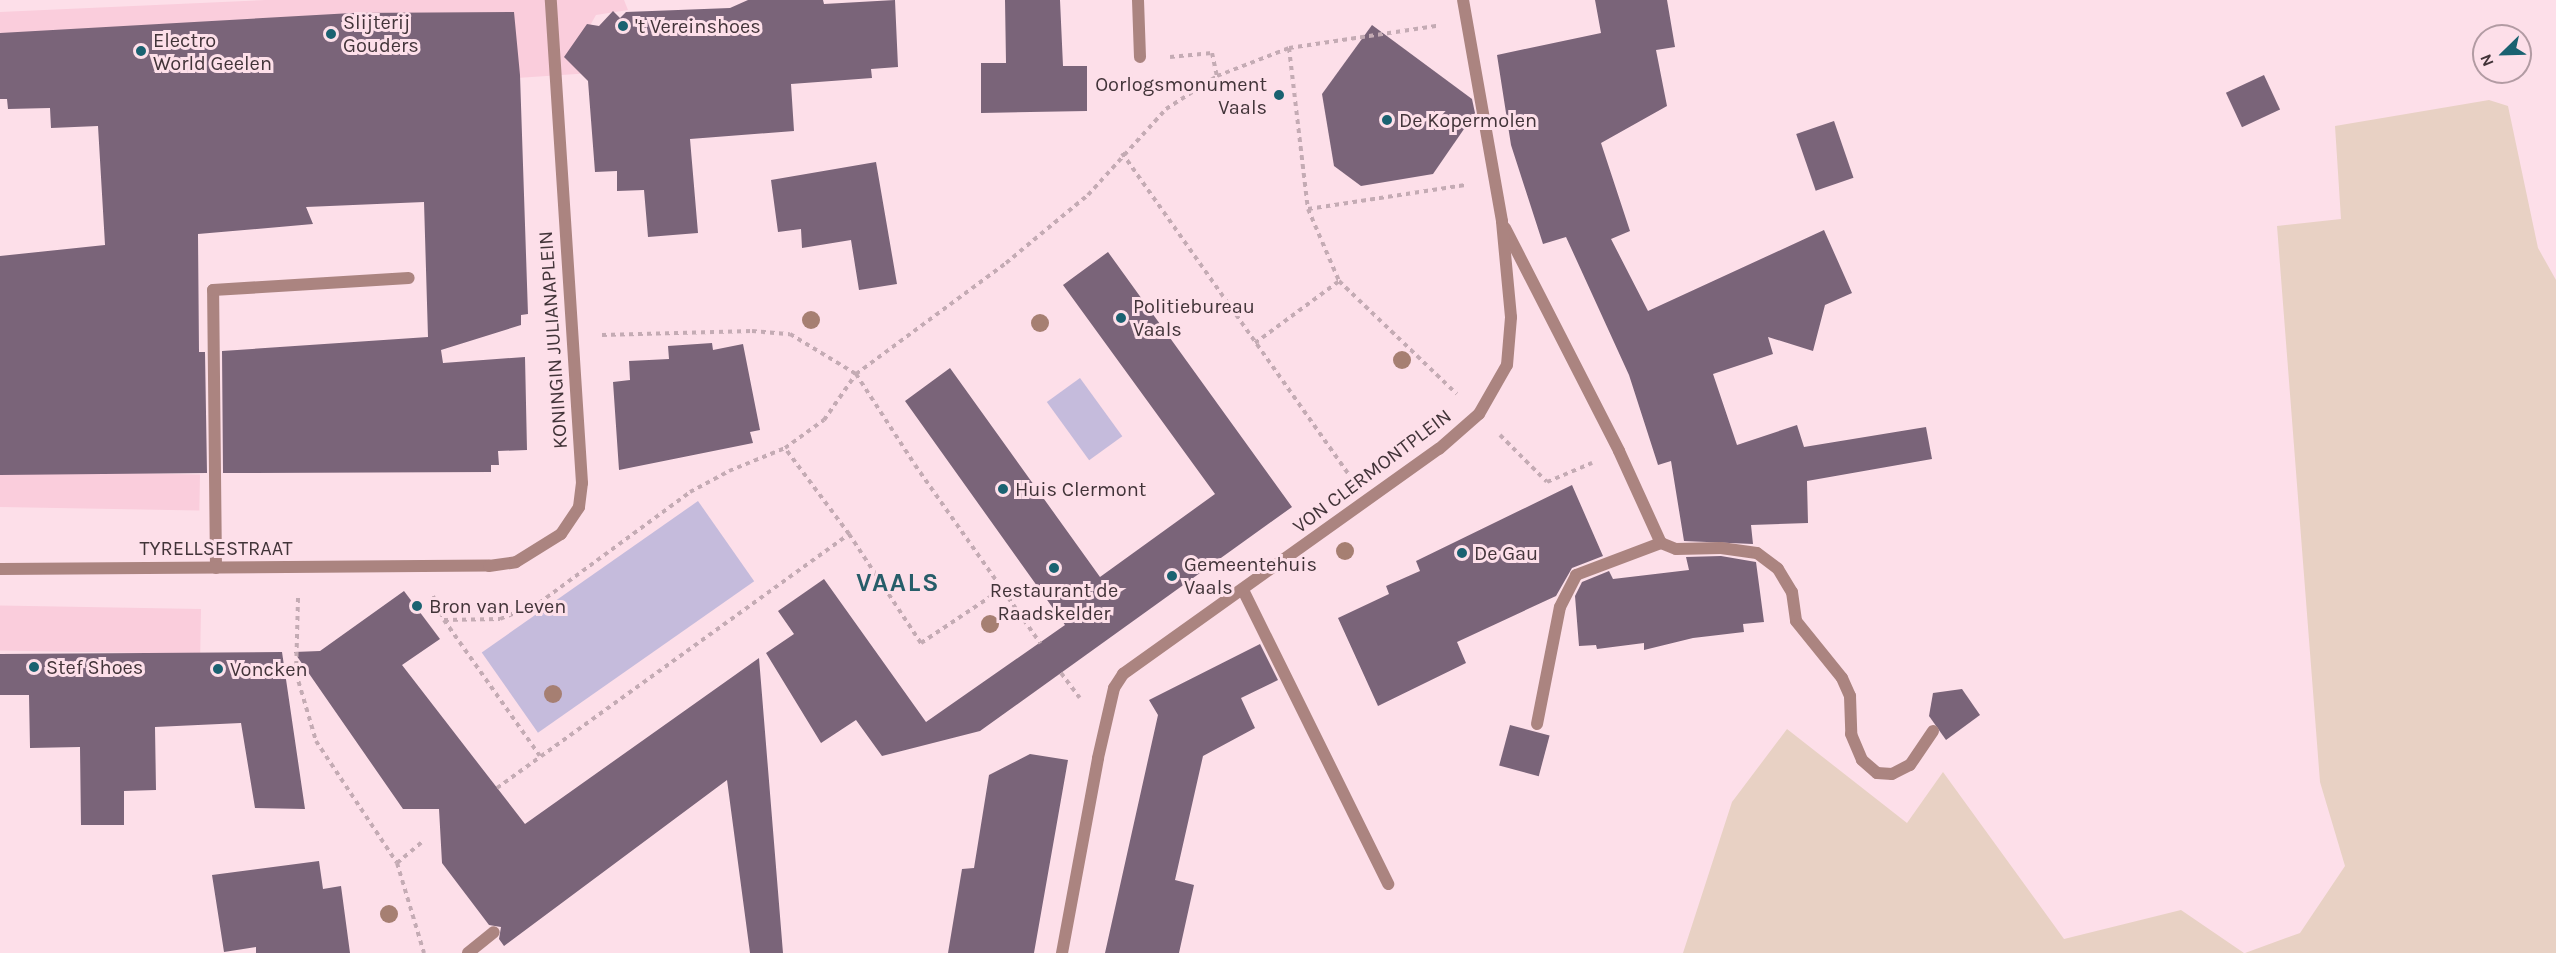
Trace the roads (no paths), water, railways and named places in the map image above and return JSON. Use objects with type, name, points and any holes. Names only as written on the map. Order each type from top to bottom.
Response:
[{"type":"street","name":"KONINGIN JULIANAPLEIN","points":[[432,565],[516,562],[561,534],[579,507],[582,483],[551,0]]},
{"type":"street","points":[[1138,0],[1140,57]]},
{"type":"street","name":"VON CLERMONTPLEIN","points":[[1062,953],[1114,688],[1123,674],[1369,501],[1479,414],[1507,365],[1511,316],[1502,222],[1462,0]]},
{"type":"street","name":"VON CLERMONTPLEIN","points":[[1502,222],[1619,451],[1661,543]]},
{"type":"street","points":[[216,568],[213,290],[409,278]]},
{"type":"street","points":[[1537,724],[1560,607],[1576,575],[1661,543],[1676,549],[1720,548],[1756,554],[1778,569],[1792,592],[1796,621],[1842,678],[1850,696],[1851,734],[1862,760],[1877,773],[1892,774],[1910,765],[1933,731]]},
{"type":"street","name":"TYRELLSESTRAAT","points":[[0,569],[432,565]]},
{"type":"street","points":[[1243,590],[1388,884]]},
{"type":"street","points":[[468,953],[494,932]]},
{"type":"place","name":"'t Vereinshoes","points":[[623,26]]},
{"type":"place","name":"Slijterij Gouders","points":[[331,34]]},
{"type":"place","name":"Electro World Geelen","points":[[141,51]]},
{"type":"place","name":"Oorlogsmonument Vaals","points":[[1279,95]]},
{"type":"place","name":"De Kopermolen","points":[[1387,120]]},
{"type":"place","name":"Politiebureau Vaals","points":[[1121,318]]},
{"type":"place","name":"Huis Clermont","points":[[1003,489]]},
{"type":"place","name":"De Gau","points":[[1462,553]]},
{"type":"place","name":"Restaurant de Raadskelder","points":[[1054,568]]},
{"type":"place","name":"Gemeentehuis Vaals","points":[[1172,576]]},
{"type":"place","name":"Bron van Leven","points":[[417,606]]},
{"type":"place","name":"Stef Shoes","points":[[34,667]]},
{"type":"place","name":"Voncken","points":[[218,669]]},
{"type":"district","name":"VAALS","points":[[898,583]]}]
